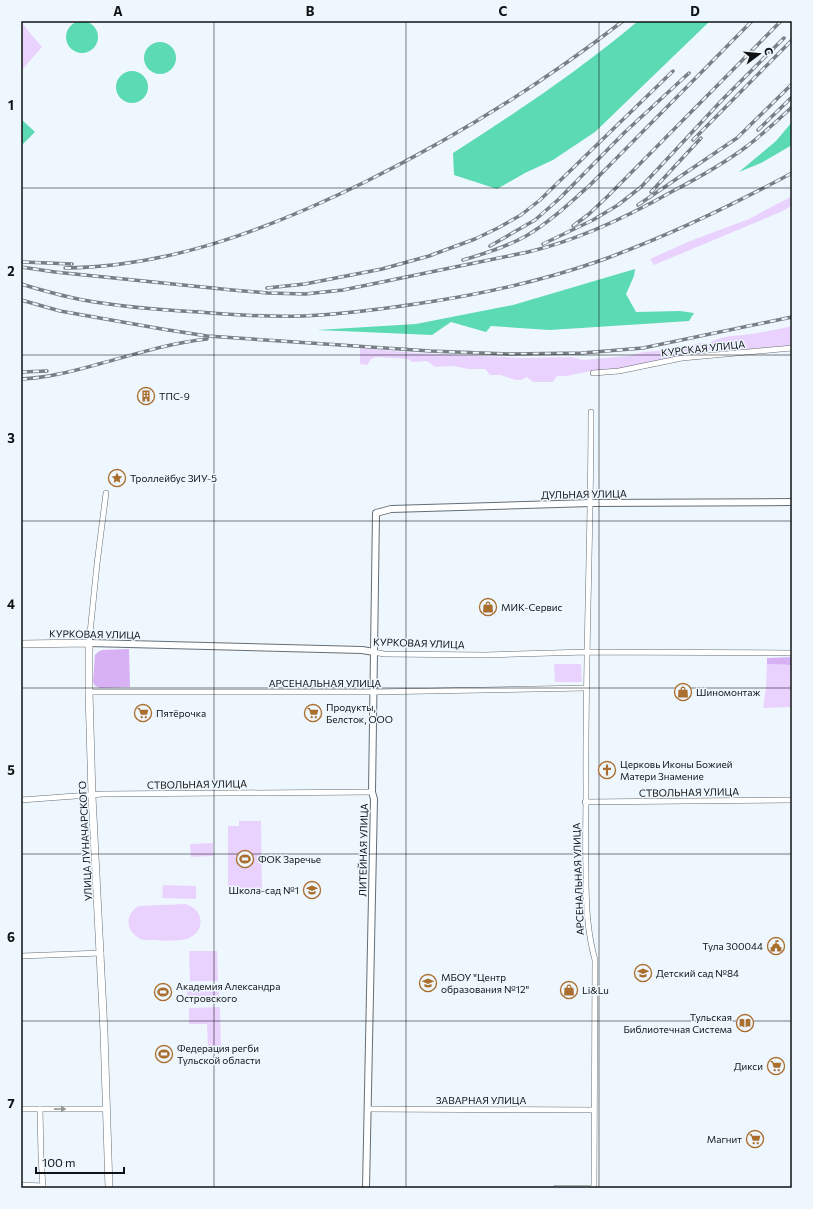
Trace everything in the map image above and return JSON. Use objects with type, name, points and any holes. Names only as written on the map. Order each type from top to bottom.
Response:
[{"type":"main road","name":"КУРКОВАЯ УЛИЦА","points":[[21,644],[89,643]]},
{"type":"main road","name":"УЛИЦА ЛУНАЧАРСКОГО","points":[[89,643],[92,796],[107,1108],[109,1188]]},
{"type":"street","name":"КУРСКАЯ УЛИЦА","points":[[593,373],[619,371],[682,358],[792,348]]},
{"type":"street","name":"АРСЕНАЛЬНАЯ УЛИЦА","points":[[591,412],[591,503],[586,688],[585,802],[586,915],[595,960],[593,1110],[594,1188]]},
{"type":"street","name":"УЛИЦА ЛУНАЧАРСКОГО","points":[[89,643],[106,493]]},
{"type":"street","name":"ДУЛЬНАЯ УЛИЦА","points":[[376,513],[390,509],[591,503],[792,502]]},
{"type":"street","name":"ЛИТЕЙНАЯ УЛИЦА","points":[[366,1188],[374,799],[372,792],[376,513]]},
{"type":"street","name":"КУРКОВАЯ УЛИЦА","points":[[89,643],[362,650],[390,654],[485,655],[587,652],[792,653]]},
{"type":"street","name":"АРСЕНАЛЬНАЯ УЛИЦА","points":[[89,692],[374,692],[586,688]]},
{"type":"street","name":"СТВОЛЬНАЯ УЛИЦА","points":[[21,800],[187,793],[372,792]]},
{"type":"street","name":"СТВОЛЬНАЯ УЛИЦА","points":[[585,802],[792,800]]},
{"type":"street","points":[[21,956],[100,953]]},
{"type":"street","points":[[21,1109],[107,1108]]},
{"type":"street","name":"ЗАВАРНАЯ УЛИЦА","points":[[368,1108],[593,1110]]},
{"type":"street","points":[[21,1185],[43,1187],[40,1109]]},
{"type":"street","points":[[556,1188],[594,1188]]},
{"type":"shaded area","points":[[79,21],[85,21],[94,25],[98,37],[94,49],[85,53],[79,53],[70,49],[66,40],[66,34],[70,25]]},
{"type":"shaded area","points":[[638,21],[710,21],[595,132],[553,160],[525,173],[497,189],[454,175],[453,153],[548,90],[594,57]]},
{"type":"shaded area","points":[[21,22],[42,47],[21,71]]},
{"type":"shaded area","points":[[157,42],[163,42],[172,46],[176,58],[172,70],[163,74],[157,74],[148,70],[144,61],[144,55],[148,46]]},
{"type":"shaded area","points":[[129,71],[135,71],[144,75],[148,87],[144,99],[135,103],[129,103],[120,99],[116,90],[116,84],[120,75]]},
{"type":"shaded area","points":[[21,119],[35,132],[21,146]]},
{"type":"shaded area","points":[[792,122],[792,145],[761,163],[739,172],[776,141]]},
{"type":"shaded area","points":[[792,196],[792,205],[783,211],[654,265],[650,259],[690,241],[749,219]]},
{"type":"shaded area","points":[[635,269],[634,276],[626,294],[636,312],[680,311],[694,313],[689,321],[550,330],[491,326],[486,332],[451,322],[432,335],[317,330],[416,324],[513,305]]},
{"type":"shaded area","points":[[792,326],[792,345],[721,352],[717,350],[708,350],[702,354],[683,355],[619,369],[590,371],[567,376],[557,376],[553,382],[533,382],[527,377],[517,380],[500,375],[490,375],[485,369],[468,369],[453,366],[435,367],[427,361],[412,362],[408,359],[376,357],[371,359],[367,365],[360,364],[360,348],[416,353],[525,358],[571,357],[583,360],[679,349],[700,343],[708,344],[723,337],[756,333]]},
{"type":"shaded area","points":[[129,649],[130,687],[101,688],[95,686],[93,682],[95,655],[102,650]]},
{"type":"shaded area","points":[[792,657],[792,665],[767,664],[767,658]]},
{"type":"shaded area","points":[[554,664],[581,664],[582,682],[555,682]]},
{"type":"shaded area","points":[[767,664],[792,665],[792,707],[763,708]]},
{"type":"shaded area","name":"ФОК Заречье","points":[[239,821],[261,821],[262,892],[228,893],[228,826],[239,826]]},
{"type":"shaded area","points":[[213,843],[213,856],[191,857],[190,844]]},
{"type":"shaded area","points":[[163,885],[196,886],[196,899],[162,898]]},
{"type":"shaded area","points":[[185,904],[196,910],[199,914],[200,920],[198,930],[189,938],[174,940],[144,940],[134,934],[130,929],[130,914],[139,906]]},
{"type":"shaded area","points":[[189,951],[217,951],[218,981],[190,981]]},
{"type":"shaded area","points":[[187,987],[219,987],[219,1003],[187,1003]]},
{"type":"shaded area","points":[[220,1007],[221,1053],[208,1053],[207,1024],[189,1024],[189,1008]]},
{"type":"railway","points":[[65,268],[104,266],[143,261],[182,252],[220,242],[293,215],[399,165],[466,128],[562,66],[623,21]]},
{"type":"railway","points":[[463,260],[511,244],[535,231],[560,212],[590,185],[752,21]]},
{"type":"railway","points":[[573,226],[589,214],[609,195],[781,21]]},
{"type":"railway","points":[[543,244],[593,220],[618,205],[641,187],[723,99],[784,38]]},
{"type":"railway","points":[[693,140],[792,40]]},
{"type":"railway","points":[[267,288],[305,284],[382,269],[429,256],[475,239],[498,228],[521,215],[540,200],[673,71]]},
{"type":"railway","points":[[490,246],[535,220],[559,199],[625,132],[689,73]]},
{"type":"railway","points":[[638,205],[737,138],[792,84]]},
{"type":"railway","points":[[758,130],[792,97]]},
{"type":"railway","points":[[21,267],[55,272],[232,290],[305,294],[343,290],[528,252],[566,241],[602,227],[638,210],[692,181],[746,147],[764,133],[792,107]]},
{"type":"railway","points":[[651,192],[701,138]]},
{"type":"railway","points":[[21,284],[67,297],[112,305],[238,315],[303,316],[402,306],[499,289],[540,279],[602,260],[699,220],[792,173]]},
{"type":"railway","points":[[23,262],[72,264]]},
{"type":"railway","points":[[21,300],[60,311],[207,336],[430,351],[509,354],[582,353],[643,348],[792,317]]},
{"type":"railway","points":[[21,379],[60,374],[166,346],[207,339]]},
{"type":"railway","points":[[21,372],[47,371]]},
{"type":"place","name":"ТПС-9","points":[[146,396]]},
{"type":"place","name":"Троллейбус ЗИУ-5","points":[[117,478]]},
{"type":"place","name":"МИК-Сервис","points":[[488,607]]},
{"type":"place","name":"Шиномонтаж","points":[[683,692]]},
{"type":"place","name":"Пятёрочка","points":[[143,713]]},
{"type":"place","name":"Продукты, Белсток, ООО","points":[[313,713]]},
{"type":"place","name":"Церковь Иконы Божией Матери Знамение","points":[[607,770]]},
{"type":"place","name":"ФОК Заречье","points":[[245,859]]},
{"type":"place","name":"Школа-сад №1","points":[[312,890]]},
{"type":"place","name":"Тула 300044","points":[[776,946]]},
{"type":"place","name":"Детский сад №84","points":[[643,973]]},
{"type":"place","name":"МБОУ \"Центр образования №12\"","points":[[428,983]]},
{"type":"place","name":"Li&Lu","points":[[569,990]]},
{"type":"place","name":"Академия Александра Островского","points":[[163,992]]},
{"type":"place","name":"Тульская Библиотечная Система","points":[[745,1023]]},
{"type":"place","name":"Федерация регби Тульской области","points":[[164,1054]]},
{"type":"place","name":"Дикси","points":[[776,1066]]},
{"type":"place","name":"Магнит","points":[[755,1139]]}]
